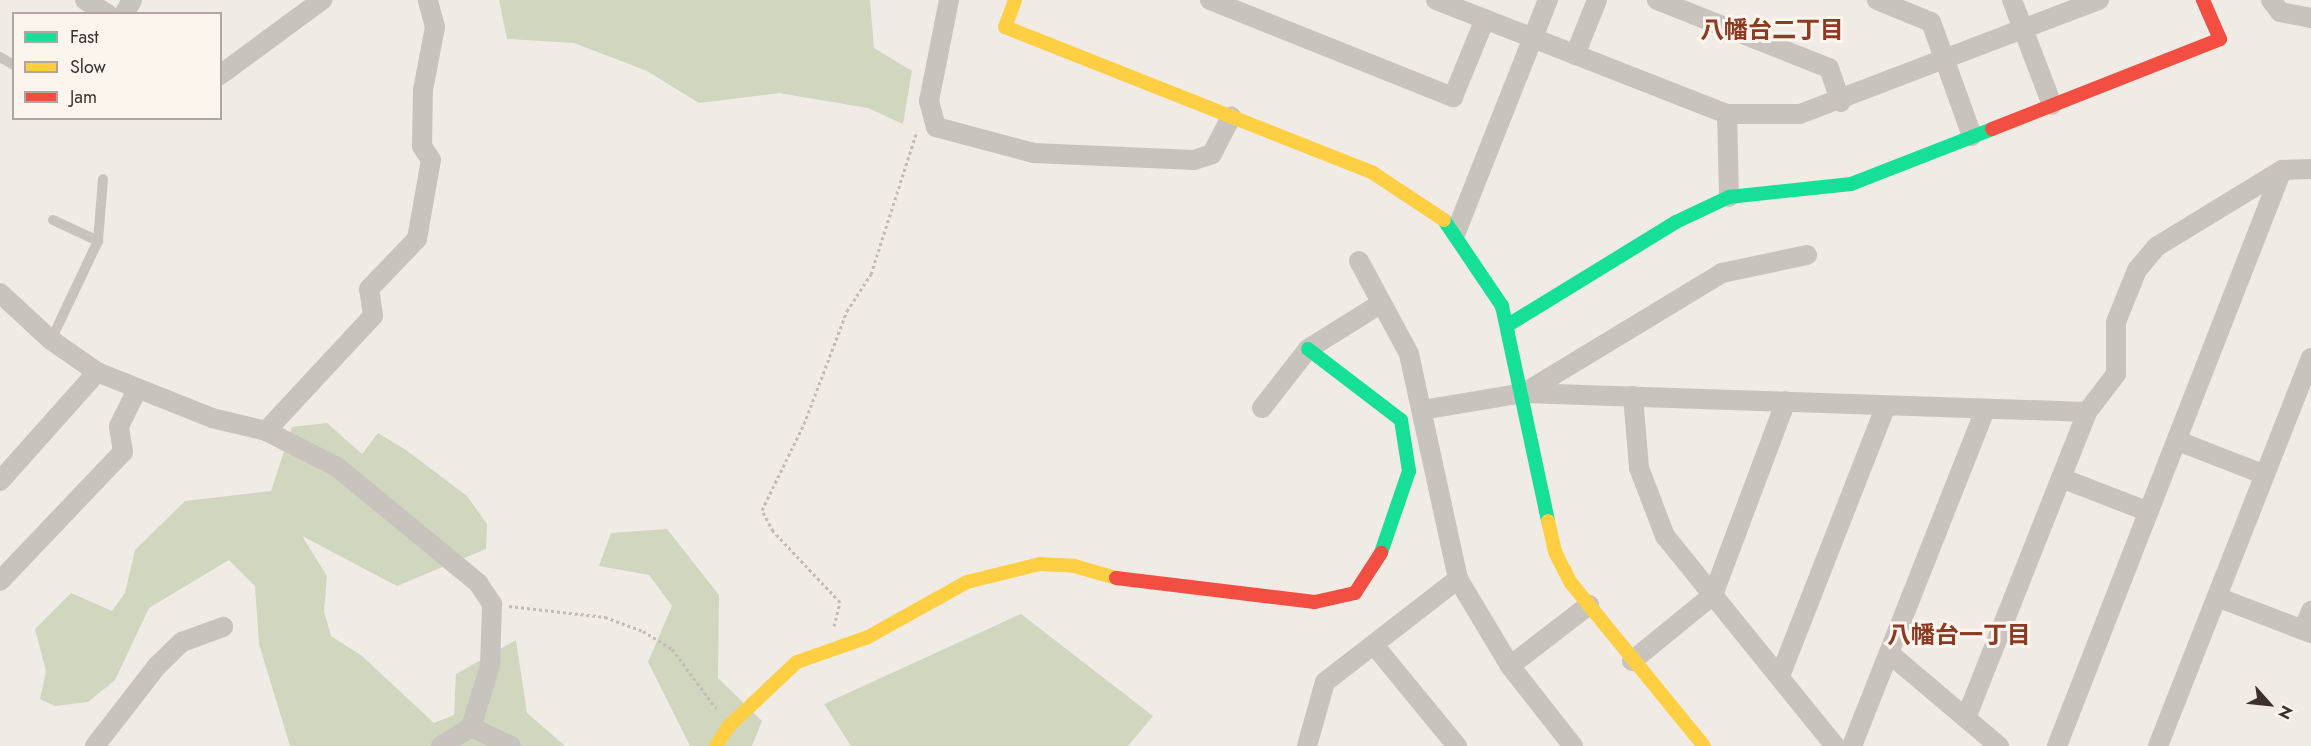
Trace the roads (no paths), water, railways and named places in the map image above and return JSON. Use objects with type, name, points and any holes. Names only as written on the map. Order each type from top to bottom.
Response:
[{"type":"street","points":[[85,0],[104,12]]},
{"type":"street","points":[[222,74],[322,0]]},
{"type":"street","points":[[266,431],[373,316],[369,289],[417,239],[431,160],[422,146],[423,90],[435,27],[428,0]]},
{"type":"street","points":[[949,0],[929,101],[936,127],[1034,153],[1194,160],[1212,154],[1231,117]]},
{"type":"street","points":[[1015,0],[1005,27],[1391,182],[1428,205],[1456,232],[1498,297],[1508,325],[1524,393],[1555,552],[1589,605],[1632,661],[1704,746]]},
{"type":"street","points":[[1210,0],[1453,97],[1485,19]]},
{"type":"street","points":[[1436,0],[1727,114],[1800,114],[1841,102],[2099,0]]},
{"type":"street","points":[[1456,232],[1548,0]]},
{"type":"street","points":[[1575,55],[1597,0]]},
{"type":"street","points":[[1657,0],[1829,68],[1841,102]]},
{"type":"street","points":[[1877,0],[1931,22],[1972,136]]},
{"type":"street","points":[[2012,0],[2052,105]]},
{"type":"street","points":[[1508,325],[1729,197],[1851,184],[2220,39],[2203,0]]},
{"type":"street","points":[[2271,0],[2280,12],[2311,18]]},
{"type":"street","points":[[1727,114],[1729,197]]},
{"type":"street","points":[[1966,718],[2087,412],[2116,374],[2116,322],[2124,295],[2156,247],[2282,170],[2311,169]]},
{"type":"street","points":[[2057,746],[2282,170]]},
{"type":"street","points":[[1524,393],[1722,273],[1807,255]]},
{"type":"street","points":[[1359,261],[1380,304],[1409,354],[1458,579],[1510,666],[1573,746]]},
{"type":"street","points":[[0,293],[51,340],[97,372],[213,418],[266,431],[337,467],[478,582],[492,604],[490,666],[471,727],[441,746]]},
{"type":"street","points":[[1262,408],[1308,350],[1380,304]]},
{"type":"street","points":[[716,746],[729,726],[797,662],[868,637],[967,582],[1048,564],[1137,584],[1315,602],[1355,593],[1383,550],[1409,471],[1401,420],[1308,350]]},
{"type":"street","points":[[2158,746],[2311,358]]},
{"type":"street","points":[[0,481],[97,372]]},
{"type":"street","points":[[0,581],[123,452],[119,426],[138,388]]},
{"type":"street","points":[[1422,410],[1524,393],[2087,412]]},
{"type":"street","points":[[1633,396],[1639,468],[1649,500],[1665,536],[1835,746]]},
{"type":"street","points":[[1632,661],[1713,595],[1786,402]]},
{"type":"street","points":[[1780,676],[1886,406]]},
{"type":"street","points":[[1852,746],[1985,410]]},
{"type":"street","points":[[2178,441],[2265,475]]},
{"type":"street","points":[[2061,478],[2149,512]]},
{"type":"street","points":[[1306,746],[1325,682],[1458,579]]},
{"type":"street","points":[[2217,597],[2307,632],[2311,611]]},
{"type":"street","points":[[1510,666],[1589,605]]},
{"type":"street","points":[[95,746],[157,666],[182,642],[223,627]]},
{"type":"street","points":[[1374,645],[1446,742]]},
{"type":"street","points":[[1890,654],[1999,746]]},
{"type":"street","points":[[471,727],[511,746]]},
{"type":"lane","points":[[51,340],[98,242],[103,179]]},
{"type":"lane","points":[[53,220],[98,242]]},
{"type":"district","name":"八幡台二丁目","points":[[1772,30]]},
{"type":"district","name":"八幡台一丁目","points":[[1959,635]]}]
